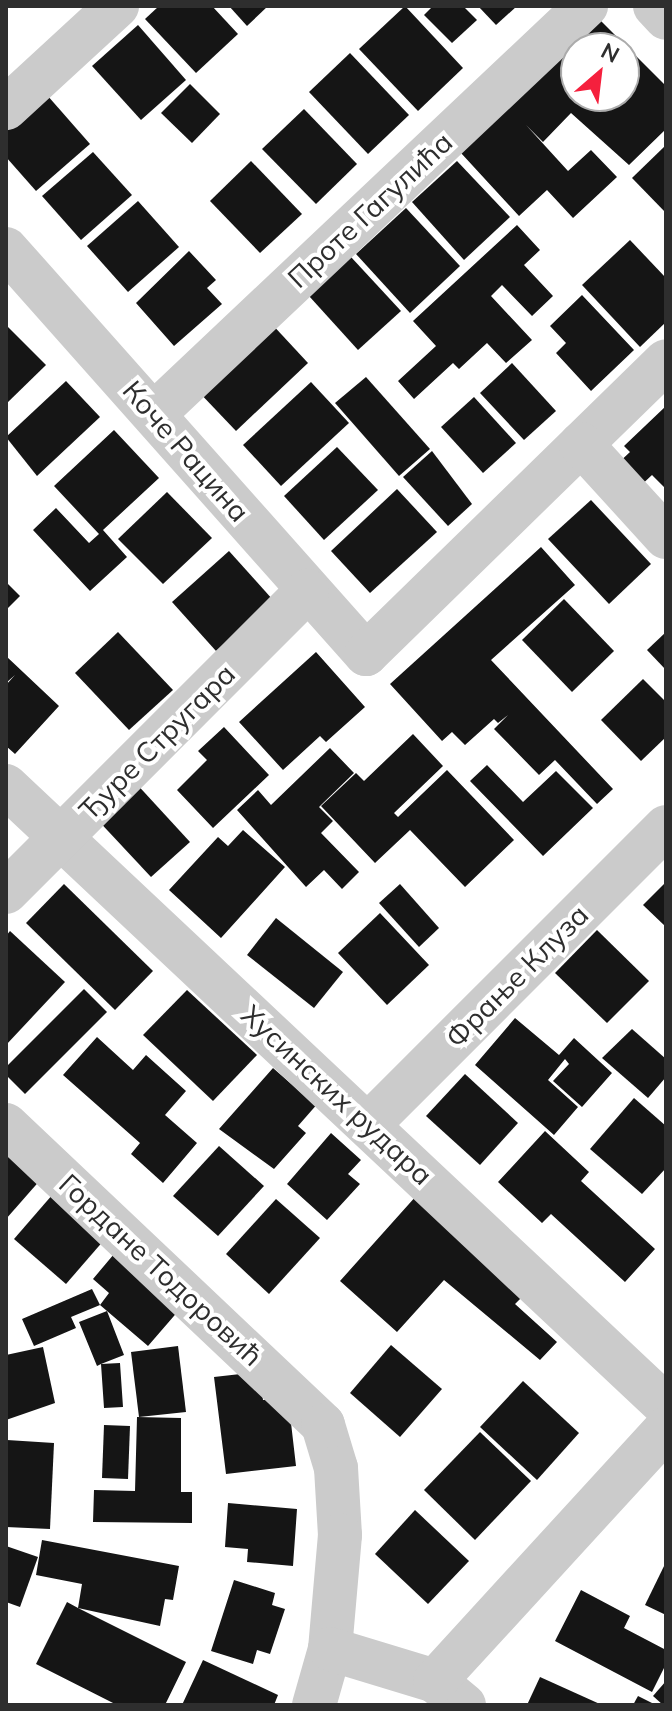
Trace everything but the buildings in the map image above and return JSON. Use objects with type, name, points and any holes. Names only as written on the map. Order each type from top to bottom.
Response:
[{"type":"street","points":[[6,108],[117,6]]},
{"type":"street","name":"Проте Гагулића","points":[[155,413],[586,6]]},
{"type":"street","points":[[655,6],[666,18]]},
{"type":"street","name":"Коче Рацина","points":[[6,249],[155,413],[307,591],[366,654],[581,444]]},
{"type":"street","points":[[666,361],[581,444],[666,537]]},
{"type":"street","name":"Ђуре Стругара","points":[[6,892],[307,591]]},
{"type":"street","name":"Хусинских рудара","points":[[6,786],[666,1406]]},
{"type":"street","name":"Фрање Клуза","points":[[369,1124],[666,827]]},
{"type":"street","name":"Гордане Тодоровић","points":[[6,1125],[316,1415],[334,1455],[338,1508],[330,1649]]},
{"type":"street","points":[[314,1705],[330,1649],[450,1693],[666,1429]]}]
